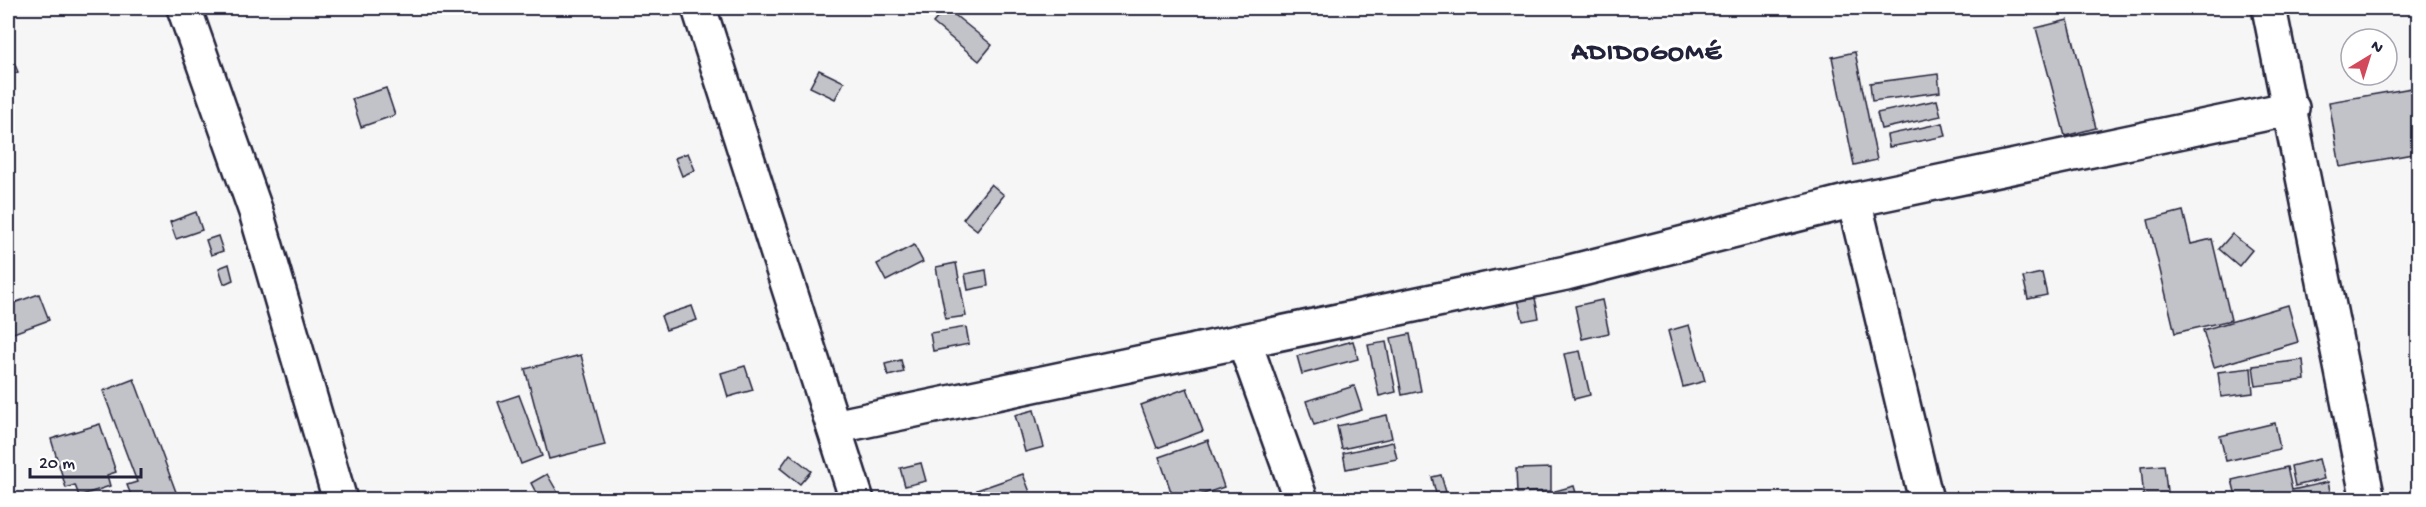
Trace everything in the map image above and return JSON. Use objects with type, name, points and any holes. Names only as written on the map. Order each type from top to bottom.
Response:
[{"type":"street","points":[[184,8],[256,212],[330,497]]},
{"type":"street","points":[[2269,8],[2292,108],[2368,500]]},
{"type":"street","points":[[706,9],[857,500]]},
{"type":"street","points":[[834,427],[1566,273],[1854,200],[2292,108]]},
{"type":"street","points":[[1854,200],[1926,500]]},
{"type":"street","points":[[1244,341],[1301,500]]},
{"type":"building","points":[[946,8],[992,45],[979,61],[933,23]]},
{"type":"building","points":[[2068,20],[2096,128],[2065,136],[2036,28]]},
{"type":"building","points":[[8,52],[18,72],[8,76]]},
{"type":"building","points":[[1855,52],[1877,160],[1854,165],[1832,57]]},
{"type":"building","points":[[819,70],[844,82],[835,99],[810,87]]},
{"type":"building","points":[[1938,74],[1940,92],[1872,101],[1870,83]]},
{"type":"building","points":[[2418,87],[2418,153],[2340,167],[2329,102]]},
{"type":"building","points":[[386,88],[395,115],[361,127],[352,99]]},
{"type":"building","points":[[1937,100],[1941,116],[1881,129],[1877,113]]},
{"type":"building","points":[[1943,123],[1946,136],[1889,147],[1887,135]]},
{"type":"building","points":[[688,153],[695,170],[682,176],[675,158]]},
{"type":"building","points":[[991,184],[1004,195],[977,230],[963,219]]},
{"type":"building","points":[[2183,211],[2191,244],[2212,239],[2231,320],[2175,333],[2148,220]]},
{"type":"building","points":[[196,212],[202,230],[176,239],[170,222]]},
{"type":"building","points":[[2232,234],[2252,250],[2239,266],[2219,249]]},
{"type":"building","points":[[218,236],[223,251],[211,255],[206,240]]},
{"type":"building","points":[[914,245],[923,262],[886,281],[877,264]]},
{"type":"building","points":[[956,263],[966,316],[946,319],[936,267]]},
{"type":"building","points":[[229,264],[233,280],[224,284],[219,268]]},
{"type":"building","points":[[986,270],[988,286],[968,290],[965,274]]},
{"type":"building","points":[[2042,273],[2047,295],[2028,299],[2023,277]]},
{"type":"building","points":[[1534,293],[1539,318],[1523,321],[1517,296]]},
{"type":"building","points":[[39,294],[49,320],[8,335],[8,305]]},
{"type":"building","points":[[1602,300],[1609,333],[1582,339],[1575,306]]},
{"type":"building","points":[[2288,305],[2298,342],[2214,367],[2203,330]]},
{"type":"building","points":[[692,306],[697,320],[666,330],[661,316]]},
{"type":"building","points":[[1689,325],[1705,381],[1683,387],[1668,331]]},
{"type":"building","points":[[966,327],[969,344],[933,351],[930,333]]},
{"type":"building","points":[[1410,334],[1421,391],[1402,395],[1391,338]]},
{"type":"building","points":[[1353,341],[1358,359],[1302,374],[1297,356]]},
{"type":"building","points":[[1386,342],[1396,392],[1379,396],[1368,345]]},
{"type":"building","points":[[1580,351],[1590,395],[1574,399],[1564,354]]},
{"type":"building","points":[[581,355],[605,445],[549,459],[525,369]]},
{"type":"building","points":[[901,360],[904,372],[888,376],[885,364]]},
{"type":"building","points":[[2303,360],[2305,380],[2256,386],[2253,366]]},
{"type":"building","points":[[745,366],[753,390],[728,397],[721,373]]},
{"type":"building","points":[[2251,368],[2253,393],[2221,397],[2218,372]]},
{"type":"building","points":[[134,379],[179,500],[133,500],[127,485],[137,482],[103,391]]},
{"type":"building","points":[[1354,386],[1362,410],[1314,425],[1306,401]]},
{"type":"building","points":[[1187,388],[1203,431],[1157,448],[1141,405]]},
{"type":"building","points":[[519,395],[542,456],[521,464],[498,402]]},
{"type":"building","points":[[1034,410],[1044,447],[1025,452],[1015,415]]},
{"type":"building","points":[[1387,415],[1392,438],[1342,449],[1337,426]]},
{"type":"building","points":[[2275,423],[2280,449],[2226,461],[2220,436]]},
{"type":"building","points":[[100,424],[116,472],[107,475],[110,486],[79,496],[75,485],[66,488],[51,439]]},
{"type":"building","points":[[1208,440],[1224,487],[1186,500],[1174,500],[1159,457]]},
{"type":"building","points":[[1393,442],[1397,459],[1346,469],[1343,453]]},
{"type":"building","points":[[790,454],[811,471],[800,484],[780,468]]},
{"type":"building","points":[[2319,459],[2324,479],[2295,486],[2291,466]]},
{"type":"building","points":[[921,463],[926,481],[905,486],[900,468]]},
{"type":"building","points":[[2164,465],[2168,500],[2144,500],[2141,467]]},
{"type":"building","points":[[2287,467],[2292,490],[2328,482],[2332,500],[2237,500],[2232,480]]},
{"type":"building","points":[[1551,468],[1551,491],[1517,493],[1516,469]]},
{"type":"building","points":[[547,474],[562,500],[540,500],[531,483]]},
{"type":"building","points":[[1023,474],[1033,500],[981,500],[977,490]]},
{"type":"building","points":[[1441,475],[1446,492],[1436,494],[1432,477]]},
{"type":"building","points":[[1574,486],[1578,500],[1557,500],[1555,491]]},
{"type":"building","points":[[1081,492],[1083,500],[1054,500]]},
{"type":"district","name":"ADIDOGOMÉ","points":[[1647,54]]}]
